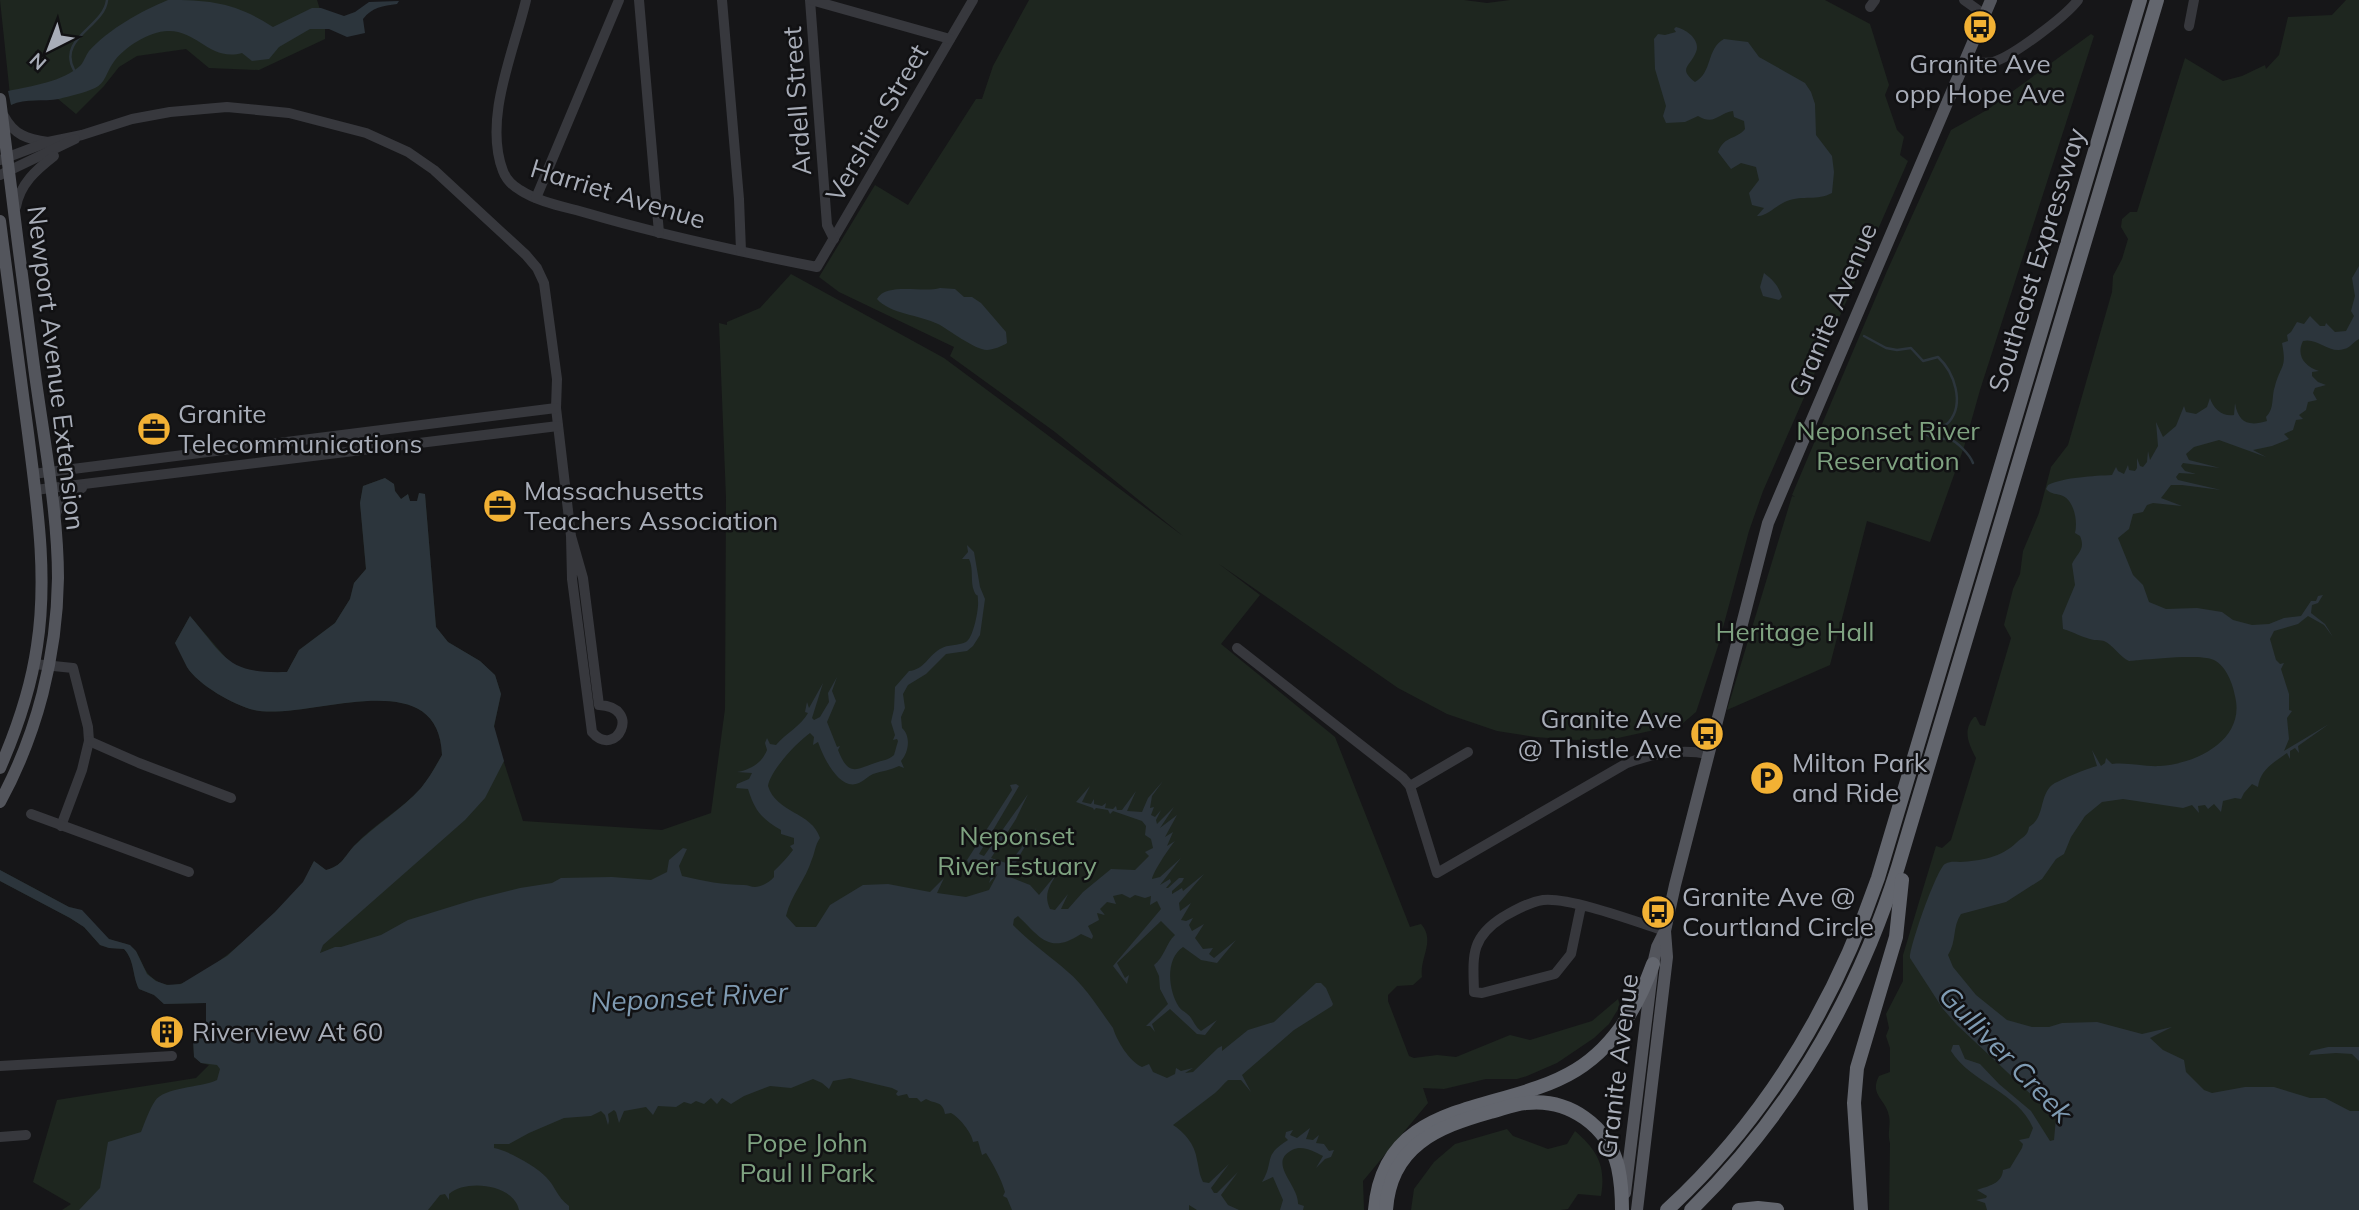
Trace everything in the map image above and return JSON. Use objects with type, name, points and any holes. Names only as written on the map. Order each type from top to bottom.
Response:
[{"type":"highway","name":"Southeast Expressway","points":[[1667,1210],[1731,1143],[1769,1095],[1817,1018],[1857,936],[1878,878],[2140,0]]},
{"type":"highway","points":[[1678,1210],[1737,1147],[1792,1074],[1838,995],[1874,910],[2147,0]]},
{"type":"highway","points":[[1691,1210],[1756,1139],[1809,1065],[1840,1011],[1878,927],[2157,0]]},
{"type":"highway","name":"Southeast Expressway","points":[[1702,1210],[1762,1144],[1815,1069],[1861,986],[1885,930],[2167,0]]},
{"type":"highway","points":[[1861,1210],[1854,1103],[1857,1068],[1896,937],[1902,880]]},
{"type":"highway","points":[[1375,1210],[1382,1176],[1394,1155],[1410,1137],[1440,1117],[1555,1081],[1588,1062],[1607,1046],[1624,1024],[1644,990],[1653,964]]},
{"type":"highway","points":[[1386,1210],[1387,1196],[1399,1167],[1413,1149],[1432,1133],[1452,1123],[1518,1104],[1540,1102],[1570,1109],[1589,1120],[1604,1136],[1618,1167],[1623,1210]]},
{"type":"highway","points":[[1739,1210],[1777,1210]]},
{"type":"main road","name":"Granite Avenue","points":[[1623,1210],[1653,964],[1665,931],[1768,523],[1992,0]]},
{"type":"main road","name":"Newport Avenue Extension","points":[[0,99],[5,174],[14,214],[50,488],[58,578],[49,665],[30,737],[0,802]]},
{"type":"main road","name":"Newport Avenue Extension","points":[[0,221],[35,490],[42,587],[34,664],[22,713],[0,768]]},
{"type":"main road","name":"Granite Avenue","points":[[1637,1210],[1667,957],[1665,931]]},
{"type":"street","name":"Harriet Avenue","points":[[526,0],[504,80],[497,120],[498,154],[504,174],[511,183],[536,198],[659,233],[817,267]]},
{"type":"street","points":[[536,198],[619,0]]},
{"type":"street","points":[[639,0],[659,233]]},
{"type":"street","points":[[722,0],[741,251]]},
{"type":"street","points":[[811,0],[950,39]]},
{"type":"street","name":"Ardell Street","points":[[811,0],[827,225],[834,239]]},
{"type":"street","name":"Vershire Street","points":[[817,267],[973,0]]},
{"type":"street","points":[[1964,0],[1985,15]]},
{"type":"street","points":[[1966,59],[1987,63],[2003,58],[2065,13],[2078,0]]},
{"type":"street","points":[[2189,26],[2194,0]]},
{"type":"street","points":[[4,159],[48,142],[82,135],[132,119],[170,112],[214,107],[242,107],[279,112],[337,124],[373,135],[408,152],[448,182],[527,255],[544,283],[557,379],[556,408],[571,536],[583,578],[594,706]]},
{"type":"street","points":[[2,113],[10,128],[19,135],[48,142]]},
{"type":"street","points":[[14,214],[18,194],[24,184],[82,135]]},
{"type":"street","points":[[5,174],[66,146]]},
{"type":"street","points":[[33,474],[556,408]]},
{"type":"street","points":[[35,490],[558,426]]},
{"type":"street","points":[[53,523],[61,501],[70,493],[90,484]]},
{"type":"street","points":[[1237,648],[1403,778],[1410,786],[1437,873],[1627,763],[1691,751],[1708,754]]},
{"type":"street","points":[[34,664],[73,668],[88,727],[89,741],[82,770],[61,826]]},
{"type":"street","points":[[89,741],[139,764],[232,798]]},
{"type":"street","points":[[1410,786],[1468,752]]},
{"type":"street","points":[[31,814],[189,872]]},
{"type":"street","points":[[1581,906],[1572,954],[1555,974],[1482,993],[1475,992],[1473,956],[1480,935],[1517,909],[1534,902],[1555,900],[1581,906],[1665,931]]},
{"type":"street","points":[[0,1066],[172,1056]]},
{"type":"street","points":[[0,1137],[26,1135]]},
{"type":"green space","points":[[0,0],[317,0],[325,25],[325,39],[259,70],[209,68],[186,49],[137,56],[119,67],[76,114],[58,99],[19,101],[11,105]]},
{"type":"green space","points":[[1029,0],[1464,0],[1487,3],[1510,0],[1825,0],[1870,24],[1889,85],[1885,95],[1897,130],[1904,137],[1900,155],[1908,161],[1763,491],[1696,712],[1682,724],[1618,738],[1576,740],[1497,731],[1447,714],[1398,688],[1219,564],[1260,595],[1221,644],[1335,737],[1410,927],[1421,924],[1425,930],[1427,943],[1422,977],[1413,985],[1397,986],[1388,995],[1409,1056],[1456,1057],[1510,1035],[1530,1040],[1592,1021],[1618,999],[1620,1006],[1609,1024],[1594,1038],[1557,1063],[1527,1076],[1517,1079],[1486,1079],[1444,1089],[1423,1088],[1428,1103],[1363,1181],[1364,1210],[62,1210],[71,1204],[33,1182],[57,1100],[196,1078],[209,1065],[194,1057],[193,1039],[206,1038],[206,1003],[164,1004],[154,995],[139,989],[130,958],[124,949],[100,945],[84,927],[70,918],[0,881],[0,870],[83,913],[103,936],[131,947],[147,973],[157,981],[179,984],[208,969],[262,925],[302,884],[314,861],[326,870],[336,866],[362,838],[421,788],[442,755],[435,726],[419,709],[395,702],[366,701],[277,711],[254,710],[227,699],[199,681],[187,667],[175,643],[190,616],[233,666],[256,673],[287,672],[299,650],[335,623],[350,599],[354,583],[366,569],[360,503],[363,486],[385,478],[394,484],[401,499],[408,494],[410,501],[417,501],[419,493],[425,494],[436,627],[448,642],[480,661],[495,675],[501,694],[494,727],[523,821],[662,830],[711,813],[725,709],[726,498],[719,323],[727,325],[727,322],[760,308],[791,274],[944,358],[1183,536],[1055,432],[950,356],[954,347],[839,292],[819,277],[875,185],[908,205],[976,99],[982,99],[993,66]]},
{"type":"green space","points":[[2346,0],[2359,0],[2359,1210],[1889,1210],[1889,1119],[1876,1088],[1879,1076],[1890,1072],[1886,1014],[1903,981],[1903,955],[1936,846],[1942,848],[1951,840],[1976,758],[1969,743],[1968,727],[1974,717],[1980,725],[1985,726],[2011,638],[2004,625],[2013,589],[2020,574],[2023,551],[2039,513],[2051,467],[2068,445],[2112,292],[2113,276],[2128,239],[2121,227],[2122,219],[2130,212],[2137,212],[2185,58],[2223,81],[2265,65],[2266,69],[2279,55],[2288,17],[2332,15]]},
{"type":"green space","name":"Neponset River Reservation","points":[[2091,34],[2094,36],[1964,447],[1930,542],[1867,521],[1830,665],[1727,710],[1792,496],[1795,497],[1792,495],[1887,271],[1951,130],[1987,110]]},
{"type":"green space","points":[[1507,1129],[1513,1136],[1548,1149],[1567,1144],[1575,1131],[1595,1152],[1601,1168],[1601,1196],[1578,1194],[1568,1209],[1561,1210],[1411,1210],[1414,1189],[1434,1162],[1455,1144]]},
{"type":"water","points":[[168,0],[223,4],[273,27],[312,8],[321,8],[344,16],[369,2],[399,1],[366,15],[363,19],[365,33],[347,37],[329,29],[310,29],[279,47],[269,59],[252,61],[242,53],[231,55],[213,50],[178,32],[161,32],[137,41],[123,52],[101,84],[95,88],[59,99],[11,105],[8,91],[46,82],[74,71],[106,35],[136,15]]},
{"type":"water","points":[[1676,27],[1695,39],[1696,52],[1686,70],[1695,82],[1705,72],[1718,43],[1724,39],[1748,42],[1759,57],[1805,83],[1815,104],[1816,135],[1832,156],[1832,193],[1787,201],[1764,215],[1757,216],[1764,208],[1752,205],[1749,193],[1759,180],[1756,167],[1741,163],[1731,169],[1718,152],[1727,140],[1745,129],[1744,121],[1734,117],[1733,111],[1709,120],[1698,116],[1685,122],[1666,123],[1663,116],[1666,106],[1655,69],[1654,39],[1658,34],[1676,32]]},
{"type":"water","name":"Gulliver Creek","points":[[2359,266],[2359,339],[2339,350],[2313,341],[2303,341],[2300,351],[2303,359],[2319,371],[2312,372],[2312,376],[2326,385],[2315,388],[2313,393],[2317,400],[2308,402],[2306,410],[2299,415],[2303,419],[2296,420],[2293,430],[2284,434],[2289,439],[2253,450],[2266,457],[2219,440],[2194,447],[2186,454],[2189,460],[2220,468],[2183,463],[2181,466],[2185,471],[2196,474],[2179,473],[2176,477],[2178,480],[2221,490],[2171,485],[2161,498],[2182,506],[2153,503],[2147,505],[2143,512],[2133,514],[2129,529],[2118,538],[2133,575],[2143,585],[2149,602],[2166,609],[2197,608],[2222,612],[2233,620],[2252,625],[2269,624],[2284,618],[2301,616],[2311,601],[2316,601],[2318,596],[2323,595],[2318,603],[2312,605],[2311,613],[2325,624],[2333,637],[2324,625],[2308,616],[2298,624],[2274,631],[2270,639],[2276,660],[2280,664],[2284,663],[2281,669],[2289,694],[2289,710],[2292,711],[2287,718],[2289,739],[2284,751],[2329,724],[2298,746],[2299,753],[2295,748],[2290,751],[2290,759],[2287,753],[2268,767],[2258,787],[2252,784],[2241,799],[2223,801],[2221,812],[2214,804],[2208,809],[2205,805],[2198,806],[2199,813],[2192,805],[2183,808],[2123,799],[2102,802],[2085,816],[2064,854],[2056,859],[2042,879],[2006,902],[1961,914],[1948,955],[1953,967],[1976,995],[2007,1020],[2032,1027],[2097,1022],[2142,1034],[2172,1027],[2150,1038],[2163,1050],[2184,1060],[2186,1072],[2204,1090],[2212,1093],[2245,1087],[2274,1087],[2310,1098],[2325,1098],[2350,1111],[2359,1111],[2359,1210],[1987,1210],[1985,1203],[1976,1200],[1987,1196],[1977,1190],[1994,1184],[2003,1170],[2010,1168],[2022,1148],[2023,1144],[2019,1140],[2029,1138],[2033,1128],[2017,1105],[1960,1062],[1951,1051],[1953,1045],[1959,1045],[1965,1059],[1980,1064],[2031,1111],[2050,1141],[2054,1140],[2056,1118],[1957,1025],[1943,1009],[1910,958],[1930,893],[1941,869],[1947,863],[1983,859],[2010,848],[2026,834],[2038,818],[2045,795],[2052,785],[2097,766],[2092,750],[2101,766],[2106,758],[2112,764],[2174,764],[2202,755],[2215,747],[2226,737],[2236,712],[2231,681],[2222,666],[2214,660],[2189,657],[2129,661],[2104,641],[2063,629],[2062,616],[2075,585],[2072,564],[2082,541],[2075,533],[2075,517],[2070,502],[2046,489],[2048,485],[2063,480],[2112,475],[2116,467],[2124,474],[2128,465],[2129,470],[2135,471],[2137,458],[2143,467],[2147,462],[2148,451],[2150,460],[2158,446],[2156,422],[2163,437],[2176,426],[2184,406],[2186,412],[2196,414],[2207,407],[2210,398],[2213,406],[2222,413],[2234,415],[2235,403],[2241,419],[2249,423],[2267,421],[2284,362],[2282,343],[2288,341],[2287,335],[2297,322],[2304,324],[2310,316],[2320,326],[2325,326],[2326,323],[2335,332],[2346,331],[2354,316],[2351,311],[2355,296],[2352,278]]},
{"type":"water","points":[[1764,273],[1779,289],[1782,297],[1779,300],[1763,296],[1760,287]]},
{"type":"water","points":[[896,289],[955,289],[964,297],[972,297],[981,303],[1006,332],[1007,343],[992,349],[982,349],[938,324],[889,308],[877,299]]},
{"type":"water","name":"Neponset River","points":[[385,478],[394,484],[401,499],[408,494],[410,501],[417,501],[419,493],[425,494],[436,627],[448,642],[480,661],[495,675],[501,694],[494,726],[504,761],[485,798],[465,820],[323,945],[320,953],[381,935],[408,920],[476,899],[552,883],[561,878],[612,877],[651,880],[667,872],[669,860],[683,848],[687,849],[679,866],[682,876],[754,887],[768,882],[793,850],[790,846],[794,844],[794,838],[781,834],[781,830],[764,818],[753,803],[748,789],[736,788],[737,784],[749,779],[752,773],[737,772],[751,768],[762,759],[767,750],[767,738],[770,744],[776,745],[802,722],[808,713],[805,712],[807,702],[809,708],[823,683],[812,718],[814,720],[820,717],[829,702],[828,693],[837,677],[832,691],[836,701],[827,722],[837,747],[840,746],[838,750],[846,765],[859,769],[894,755],[898,741],[893,740],[895,735],[891,722],[895,687],[909,671],[919,668],[940,649],[969,640],[973,630],[978,596],[973,587],[969,559],[962,559],[968,552],[967,545],[974,552],[980,587],[985,599],[980,635],[967,651],[946,654],[926,674],[908,685],[903,694],[905,708],[901,717],[902,728],[908,740],[901,761],[904,768],[899,766],[873,774],[859,783],[845,782],[833,771],[818,742],[813,745],[814,737],[810,733],[785,757],[770,780],[768,786],[778,802],[810,823],[820,838],[786,916],[796,927],[816,927],[830,905],[863,885],[888,884],[930,892],[944,878],[937,893],[966,897],[989,890],[998,873],[989,883],[993,871],[987,864],[976,859],[969,864],[967,860],[1012,790],[1010,785],[1016,784],[1019,786],[979,854],[984,856],[1028,794],[1016,819],[991,858],[1009,864],[1037,827],[1010,877],[1030,885],[1039,895],[1058,872],[1048,890],[1048,904],[1050,909],[1055,910],[1068,894],[1061,909],[1068,909],[1083,892],[1111,869],[1135,870],[1149,856],[1145,852],[1153,848],[1151,839],[1145,835],[1146,826],[1142,821],[1113,811],[1110,814],[1108,810],[1094,810],[1076,802],[1090,786],[1082,802],[1091,804],[1094,799],[1094,804],[1102,806],[1106,803],[1105,808],[1113,809],[1116,806],[1117,810],[1122,810],[1136,791],[1127,811],[1142,812],[1148,798],[1163,781],[1152,796],[1150,808],[1154,807],[1151,815],[1155,817],[1161,810],[1157,824],[1174,807],[1160,828],[1177,815],[1165,837],[1173,832],[1167,846],[1175,841],[1152,879],[1160,877],[1181,858],[1160,885],[1170,879],[1168,888],[1179,878],[1184,878],[1172,894],[1182,888],[1183,891],[1204,874],[1179,903],[1180,911],[1191,903],[1181,920],[1193,918],[1189,925],[1192,931],[1204,924],[1195,938],[1203,949],[1213,948],[1209,954],[1214,958],[1236,940],[1217,963],[1201,960],[1183,947],[1173,959],[1170,975],[1172,992],[1179,1007],[1201,1031],[1217,1020],[1205,1035],[1197,1034],[1170,1009],[1152,1024],[1155,1032],[1150,1026],[1146,1026],[1168,1004],[1160,989],[1159,976],[1154,965],[1175,935],[1161,921],[1117,963],[1125,978],[1129,975],[1127,984],[1113,966],[1161,909],[1157,901],[1150,905],[1151,896],[1113,896],[1116,904],[1107,902],[1100,909],[1105,915],[1097,913],[1099,920],[1088,926],[1092,939],[1081,934],[1061,943],[1053,943],[1039,936],[1018,916],[1013,925],[1081,984],[1133,1060],[1142,1067],[1149,1064],[1153,1072],[1167,1078],[1175,1074],[1176,1068],[1181,1071],[1193,1068],[1185,1073],[1193,1072],[1218,1048],[1222,1046],[1222,1051],[1248,1030],[1274,1022],[1316,983],[1321,983],[1326,988],[1332,1006],[1294,1030],[1242,1075],[1251,1092],[1241,1080],[1228,1080],[1173,1125],[1191,1144],[1203,1182],[1209,1183],[1229,1164],[1211,1188],[1214,1193],[1238,1172],[1221,1195],[1228,1205],[1239,1210],[1197,1210],[1189,1205],[1189,1210],[1012,1210],[1007,1198],[1003,1196],[1005,1192],[989,1157],[986,1153],[982,1155],[978,1141],[973,1142],[968,1130],[954,1115],[945,1114],[940,1105],[926,1099],[921,1102],[917,1098],[909,1098],[907,1094],[898,1096],[898,1091],[892,1088],[850,1078],[833,1081],[829,1089],[813,1079],[791,1088],[770,1086],[731,1104],[722,1098],[717,1104],[711,1098],[704,1104],[696,1101],[691,1104],[684,1102],[676,1107],[658,1106],[653,1115],[646,1107],[624,1111],[619,1123],[614,1110],[608,1114],[608,1125],[601,1111],[591,1116],[564,1118],[509,1144],[494,1144],[494,1148],[514,1155],[542,1173],[569,1206],[569,1210],[519,1210],[508,1194],[477,1186],[457,1189],[449,1194],[449,1200],[445,1194],[440,1195],[428,1210],[79,1210],[100,1188],[108,1142],[141,1132],[151,1108],[160,1096],[217,1080],[220,1069],[217,1065],[201,1063],[194,1057],[193,1039],[206,1038],[206,1003],[164,1004],[154,995],[139,989],[130,958],[124,949],[100,945],[84,927],[70,918],[0,881],[0,870],[69,907],[82,910],[109,939],[130,945],[136,951],[147,974],[156,981],[167,985],[181,984],[227,956],[275,912],[303,882],[314,861],[326,870],[336,866],[362,838],[421,788],[442,755],[435,726],[419,709],[395,702],[366,701],[277,711],[254,710],[227,699],[199,681],[187,667],[175,643],[190,616],[221,653],[239,666],[267,672],[287,672],[299,650],[335,623],[350,599],[354,583],[366,569],[360,503],[363,486]]},
{"type":"water","points":[[2328,1047],[2359,1047],[2359,1061],[2352,1054],[2309,1055],[2311,1051]]},
{"type":"water","points":[[1310,1128],[1306,1139],[1313,1140],[1319,1135],[1316,1143],[1324,1144],[1329,1151],[1334,1150],[1331,1157],[1316,1168],[1323,1156],[1304,1148],[1292,1150],[1285,1155],[1283,1168],[1298,1204],[1304,1206],[1303,1210],[1280,1210],[1283,1200],[1273,1177],[1262,1182],[1270,1159],[1275,1150],[1288,1140],[1285,1137],[1286,1132],[1293,1130],[1290,1135],[1297,1138]]},
{"type":"waterway","points":[[74,70],[70,59],[72,49],[98,18],[107,0]]},
{"type":"waterway","points":[[1864,336],[1886,348],[1911,348],[1923,361],[1938,357],[1944,363],[1956,388],[1954,414],[1947,424],[1928,428],[1926,434],[1952,440],[1973,463]]},
{"type":"place","name":"Granite Ave opp Hope Ave","points":[[1980,27]]},
{"type":"place","name":"Granite Telecommunications","points":[[154,429]]},
{"type":"place","name":"Massachusetts Teachers Association","points":[[500,506]]},
{"type":"place","name":"Granite Ave @ Thistle Ave","points":[[1707,734]]},
{"type":"place","name":"Milton Park and Ride","points":[[1767,778]]},
{"type":"place","name":"Granite Ave @ Courtland Circle","points":[[1658,912]]},
{"type":"place","name":"Riverview At 60","points":[[167,1032]]},
{"type":"park label","name":"Heritage Hall","points":[[1795,632]]},
{"type":"park label","name":"Neponset River Estuary","points":[[1017,851]]},
{"type":"park label","name":"Pope John Paul II Park","points":[[807,1158]]}]
